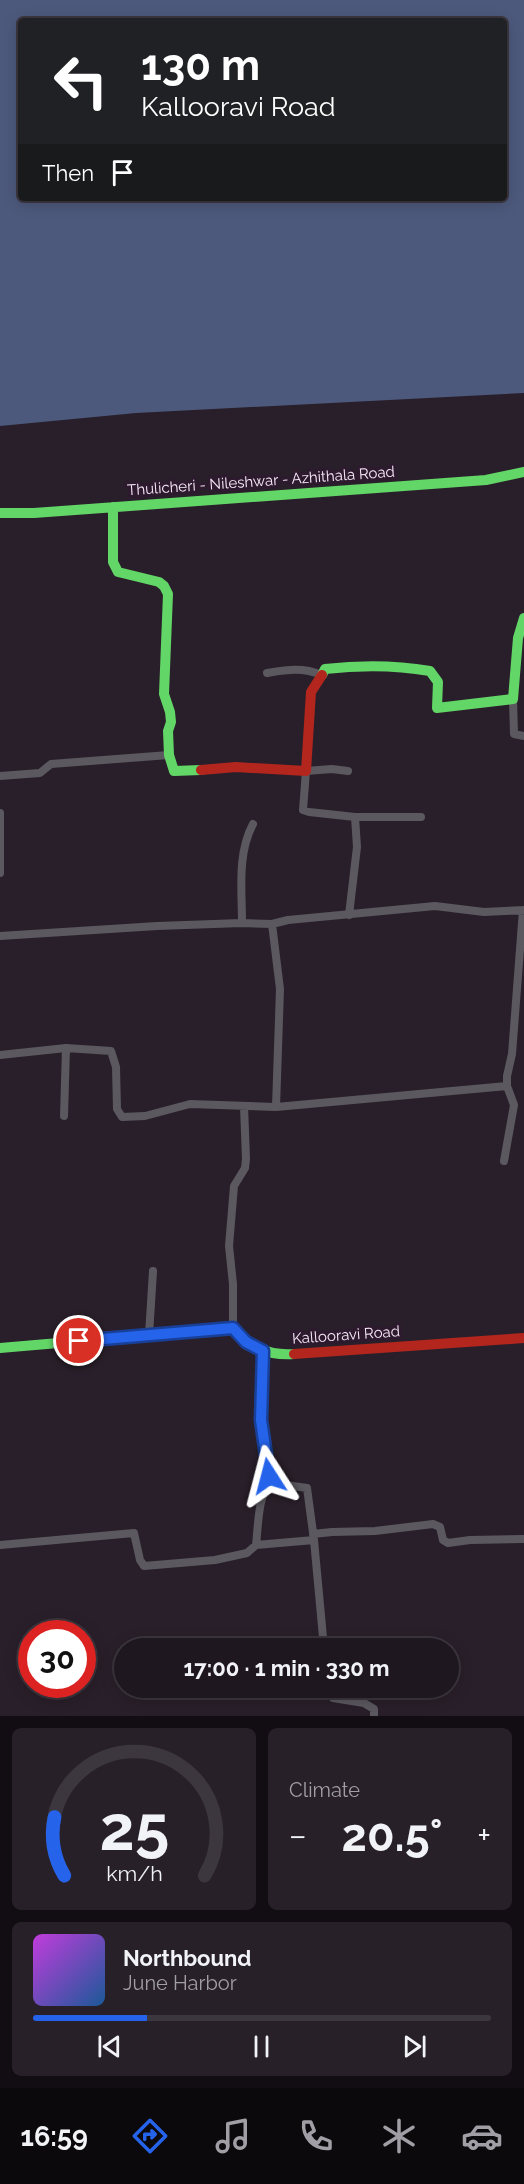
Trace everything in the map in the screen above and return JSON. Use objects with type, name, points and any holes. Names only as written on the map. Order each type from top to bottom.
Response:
[{"type":"main road","name":"Thulicheri - Nileshwar - Azhithala Road","points":[[0,513],[34,513],[486,480],[524,472]]},
{"type":"main road","points":[[113,507],[115,569],[118,572],[159,582],[168,594],[164,694],[170,712],[171,722],[168,731],[174,771],[242,767],[306,771],[311,692],[325,669],[345,666],[405,666],[430,671],[438,682],[437,708],[513,699],[516,688],[519,632],[524,618]]},
{"type":"main road","points":[[0,1348],[233,1328]]},
{"type":"main road","name":"Kallooravi Road","points":[[233,1328],[246,1342],[276,1355],[524,1338]]},
{"type":"street","points":[[267,673],[296,669],[311,670],[321,675]]},
{"type":"street","points":[[513,699],[514,734],[524,736]]},
{"type":"street","points":[[0,776],[40,773],[51,764],[170,755]]},
{"type":"street","points":[[348,771],[332,769],[306,771],[303,810],[355,817],[421,816]]},
{"type":"street","points":[[0,813],[0,873]]},
{"type":"street","points":[[349,915],[357,847],[355,817]]},
{"type":"street","points":[[242,923],[242,865],[245,839],[253,824]]},
{"type":"street","points":[[0,936],[146,926],[272,924],[288,920],[435,906],[484,912],[523,910],[512,1054],[507,1076],[507,1086],[514,1105],[504,1161]]},
{"type":"street","points":[[272,924],[280,989],[276,1107]]},
{"type":"street","points":[[0,1055],[66,1048],[111,1051],[116,1067],[117,1109],[122,1117],[145,1116],[190,1104],[276,1107],[507,1086]]},
{"type":"street","points":[[64,1116],[66,1048]]},
{"type":"street","points":[[233,1328],[229,1246],[234,1186],[245,1168],[246,1159],[244,1106]]},
{"type":"street","points":[[149,1335],[153,1271]]},
{"type":"street","points":[[263,1351],[261,1420],[271,1483]]},
{"type":"street","points":[[256,1545],[261,1501],[266,1487],[271,1483],[307,1488],[323,1638]]},
{"type":"street","points":[[0,1545],[134,1533],[140,1560],[144,1566],[215,1560],[247,1553],[256,1545],[332,1532],[375,1531],[433,1524],[440,1527],[443,1539],[448,1543],[470,1540],[524,1539]]},
{"type":"street","points":[[333,1698],[369,1705],[374,1709],[374,1716]]},
{"type":"water","points":[[0,0],[524,0],[524,393],[136,413],[0,426]]},
{"type":"traffic: fast","points":[[0,513],[34,513],[486,480],[524,472]]},
{"type":"traffic: fast","points":[[113,507],[113,562],[118,572],[159,582],[168,594],[164,694],[170,712],[169,755],[174,771],[201,770]]},
{"type":"traffic: fast","points":[[322,675],[325,669],[364,666],[430,671],[438,682],[437,708],[513,699],[518,638],[524,618]]},
{"type":"traffic: fast","points":[[0,1348],[233,1328],[260,1349],[268,1352],[294,1354]]},
{"type":"traffic: jam","points":[[201,770],[236,767],[306,771],[311,692],[322,675]]},
{"type":"traffic: jam","points":[[294,1354],[524,1338]]},
{"type":"route","points":[[79,1341],[233,1328],[246,1342],[263,1351],[261,1420],[269,1476]]}]
